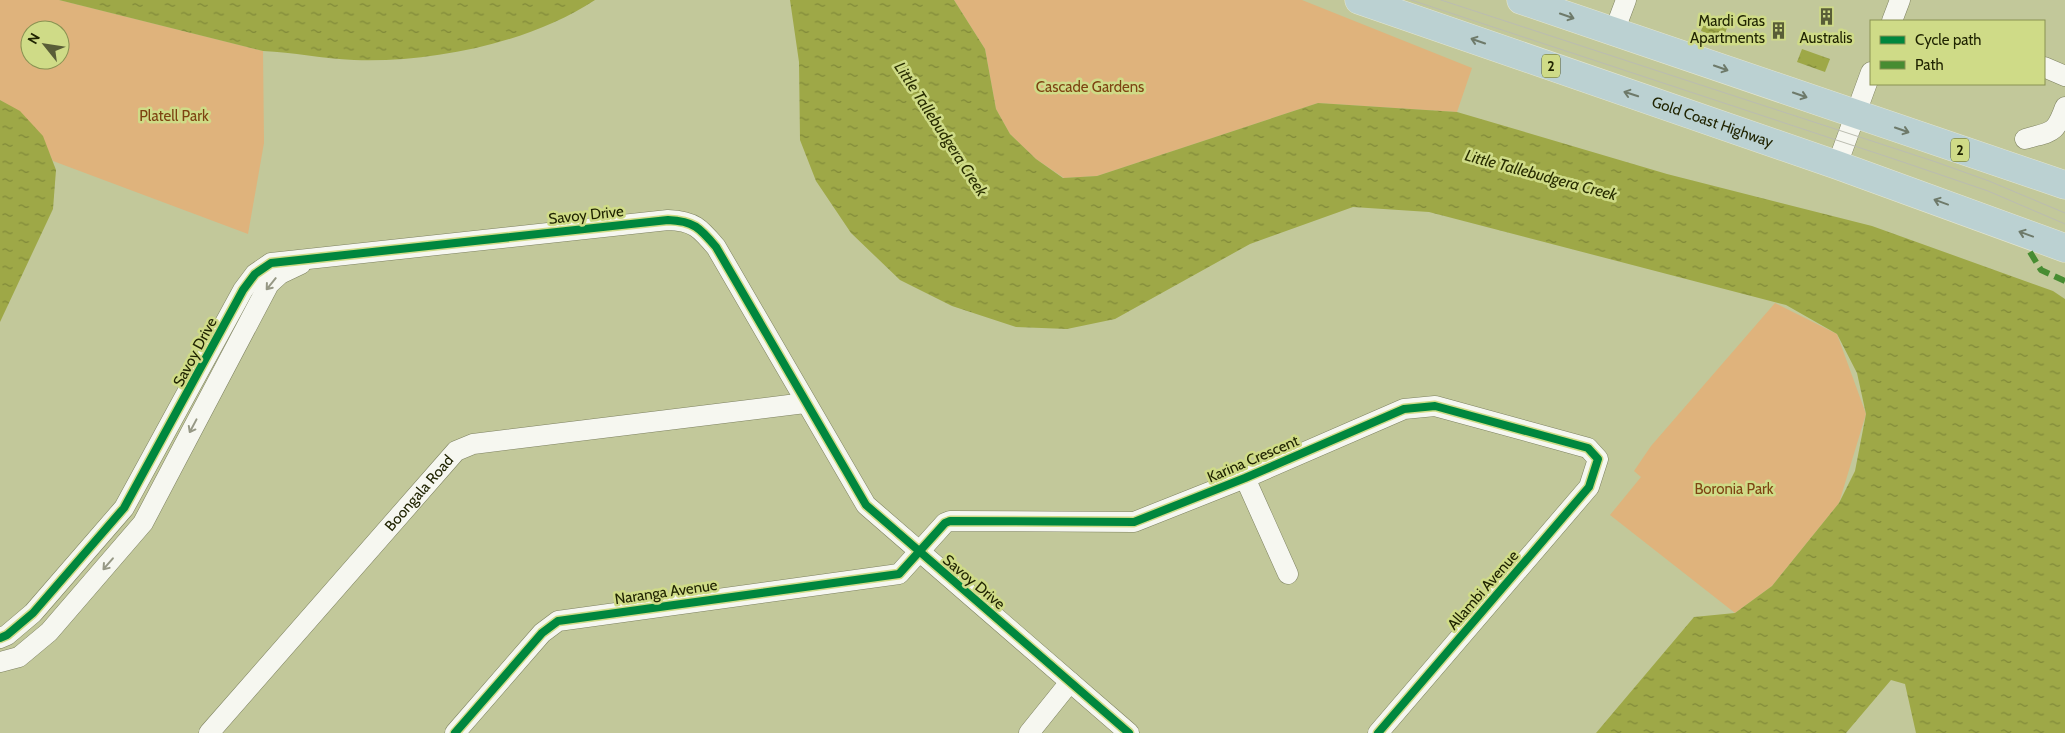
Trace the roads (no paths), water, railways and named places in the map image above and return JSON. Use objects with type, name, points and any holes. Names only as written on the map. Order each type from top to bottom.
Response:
[{"type":"highway","name":"Gold Coast Highway","points":[[1359,0],[1838,164],[2065,248]]},
{"type":"highway","name":"2","points":[[1521,0],[2065,186]]},
{"type":"street","points":[[1614,32],[1626,0]]},
{"type":"street","points":[[1892,20],[1900,0]]},
{"type":"street","points":[[2045,67],[2065,76]]},
{"type":"street","points":[[1838,164],[1870,75]]},
{"type":"street","points":[[2025,139],[2054,130],[2058,126],[2065,107]]},
{"type":"street","name":"Savoy Drive","points":[[0,638],[7,636],[34,613],[124,508],[243,290],[255,274],[271,263],[668,220],[684,220],[699,228],[716,247],[866,506],[918,553],[1129,733]]},
{"type":"street","name":"Savoy Drive","points":[[0,662],[19,657],[49,632],[143,523],[269,284],[280,274],[312,260]]},
{"type":"street","name":"Boongala Road","points":[[208,733],[456,451],[473,444],[805,403]]},
{"type":"street","name":"Karina Crescent","points":[[918,553],[944,523],[950,521],[1134,522],[1245,478],[1404,409],[1435,406],[1588,448],[1598,459]]},
{"type":"street","name":"Allambi Avenue","points":[[1378,733],[1590,487],[1598,459]]},
{"type":"street","points":[[1245,478],[1288,574]]},
{"type":"street","name":"Naranga Avenue","points":[[455,733],[542,632],[558,621],[899,574],[918,553]]},
{"type":"street","points":[[1029,733],[1070,682]]},
{"type":"water","points":[[59,0],[595,0],[541,28],[479,47],[415,58],[354,60],[263,51]]},
{"type":"water","name":"Little Tallebudgera Creek","points":[[790,0],[954,0],[985,49],[996,109],[1010,134],[1036,159],[1063,178],[1097,176],[1318,103],[1457,112],[1667,174],[1872,226],[2053,291],[2065,299],[2065,733],[1916,733],[1905,684],[1891,680],[1846,733],[1596,733],[1694,617],[1735,613],[1772,586],[1839,503],[1855,471],[1866,414],[1857,373],[1837,334],[1786,305],[1429,212],[1353,207],[1250,244],[1115,319],[1067,329],[1016,327],[952,306],[900,280],[851,233],[816,181],[800,140],[799,62]]},
{"type":"water","points":[[1705,19],[1727,28],[1723,39],[1701,31]]},
{"type":"water","points":[[1802,49],[1830,59],[1825,72],[1797,62]]},
{"type":"water","points":[[0,100],[20,111],[43,136],[56,170],[53,209],[0,322]]},
{"type":"tram line","points":[[1411,0],[1988,191],[2065,224]]},
{"type":"tram line","points":[[1441,0],[1936,162],[1989,181],[2065,213]]},
{"type":"place","name":"Australis","points":[[1826,17]]},
{"type":"place","name":"Mardi Gras Apartments","points":[[1779,30]]},
{"type":"park label","name":"Cascade Gardens","points":[[1090,87]]},
{"type":"park label","name":"Platell Park","points":[[174,116]]},
{"type":"park label","name":"Boronia Park","points":[[1734,489]]}]
